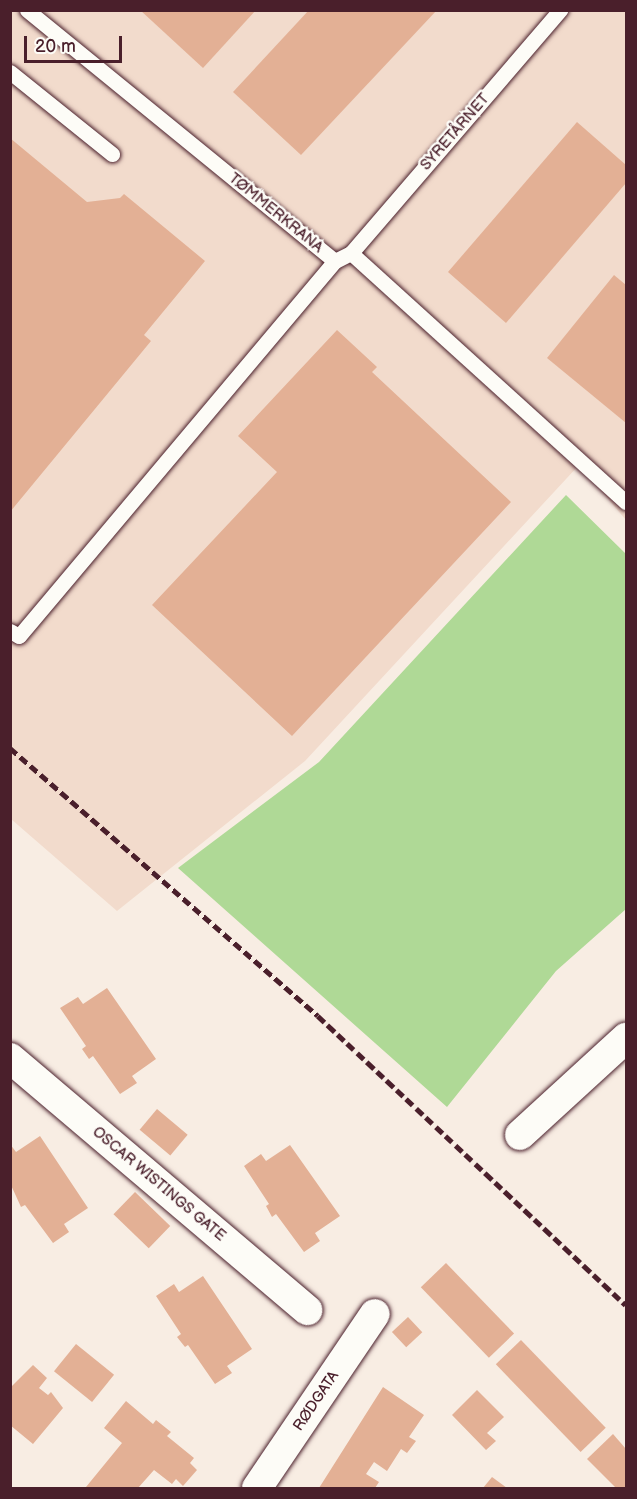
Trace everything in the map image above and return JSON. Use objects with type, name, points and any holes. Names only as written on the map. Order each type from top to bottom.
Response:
[{"type":"street","points":[[520,1135],[627,1038]]},
{"type":"street","name":"OSCAR WISTINGS GATE","points":[[10,1058],[306,1310]]},
{"type":"street","name":"RØDGATA","points":[[257,1488],[375,1314]]},
{"type":"lane","name":"TØMMERKRANA","points":[[27,10],[335,261],[351,253]]},
{"type":"lane","name":"SYRETÅRNET","points":[[351,253],[560,10]]},
{"type":"lane","points":[[10,72],[112,154]]},
{"type":"lane","points":[[351,253],[627,502]]},
{"type":"lane","points":[[10,631],[19,636],[335,261]]},
{"type":"shaded area","points":[[11,11],[626,11],[626,520],[579,465],[305,761],[117,911],[11,819]]},
{"type":"green space","points":[[566,495],[626,554],[626,909],[556,971],[447,1107],[178,868],[319,762]]},
{"type":"building","points":[[140,10],[256,10],[203,68]]},
{"type":"building","points":[[309,10],[437,10],[301,155],[233,92]]},
{"type":"building","points":[[577,122],[626,165],[626,183],[506,323],[448,272]]},
{"type":"building","points":[[10,138],[87,202],[120,198],[124,194],[205,261],[144,335],[151,341],[10,512]]},
{"type":"building","points":[[614,275],[626,285],[626,423],[547,358]]},
{"type":"building","points":[[337,330],[377,367],[372,372],[511,502],[292,736],[152,605],[277,472],[238,436]]},
{"type":"building","points":[[107,988],[156,1059],[132,1076],[137,1083],[120,1094],[93,1056],[89,1059],[82,1049],[86,1046],[60,1008],[78,997],[83,1004]]},
{"type":"building","points":[[157,1109],[188,1135],[170,1155],[140,1130]]},
{"type":"building","points":[[40,1136],[88,1208],[64,1224],[69,1232],[53,1243],[25,1205],[21,1207],[10,1183],[10,1144],[16,1152]]},
{"type":"building","points":[[290,1145],[340,1216],[315,1233],[320,1241],[304,1252],[276,1214],[272,1217],[266,1206],[269,1204],[244,1166],[261,1154],[266,1161]]},
{"type":"building","points":[[135,1192],[170,1226],[149,1248],[113,1214]]},
{"type":"building","points":[[446,1263],[514,1333],[489,1358],[421,1287]]},
{"type":"building","points":[[203,1276],[252,1349],[227,1366],[232,1373],[215,1384],[188,1345],[185,1347],[177,1337],[181,1334],[156,1296],[174,1284],[179,1292]]},
{"type":"building","points":[[408,1317],[422,1332],[406,1347],[392,1332]]},
{"type":"building","points":[[521,1340],[606,1428],[581,1452],[496,1364]]},
{"type":"building","points":[[76,1344],[114,1375],[92,1402],[54,1371]]},
{"type":"building","points":[[33,1365],[47,1378],[39,1388],[48,1395],[51,1392],[63,1408],[33,1444],[10,1425],[10,1388]]},
{"type":"building","points":[[383,1387],[424,1415],[409,1437],[416,1441],[407,1453],[401,1449],[387,1471],[374,1462],[366,1474],[379,1482],[375,1488],[319,1488]]},
{"type":"building","points":[[477,1390],[504,1417],[487,1433],[496,1441],[486,1450],[452,1415]]},
{"type":"building","points":[[126,1401],[153,1424],[156,1420],[171,1432],[167,1436],[194,1458],[190,1463],[197,1470],[183,1486],[176,1479],[172,1484],[154,1470],[138,1488],[86,1487],[122,1443],[104,1428]]},
{"type":"building","points":[[613,1434],[626,1449],[626,1488],[616,1488],[587,1459]]},
{"type":"building","points":[[492,1477],[507,1488],[483,1488]]},
{"type":"railway","points":[[10,748],[318,1016],[626,1305]]}]
